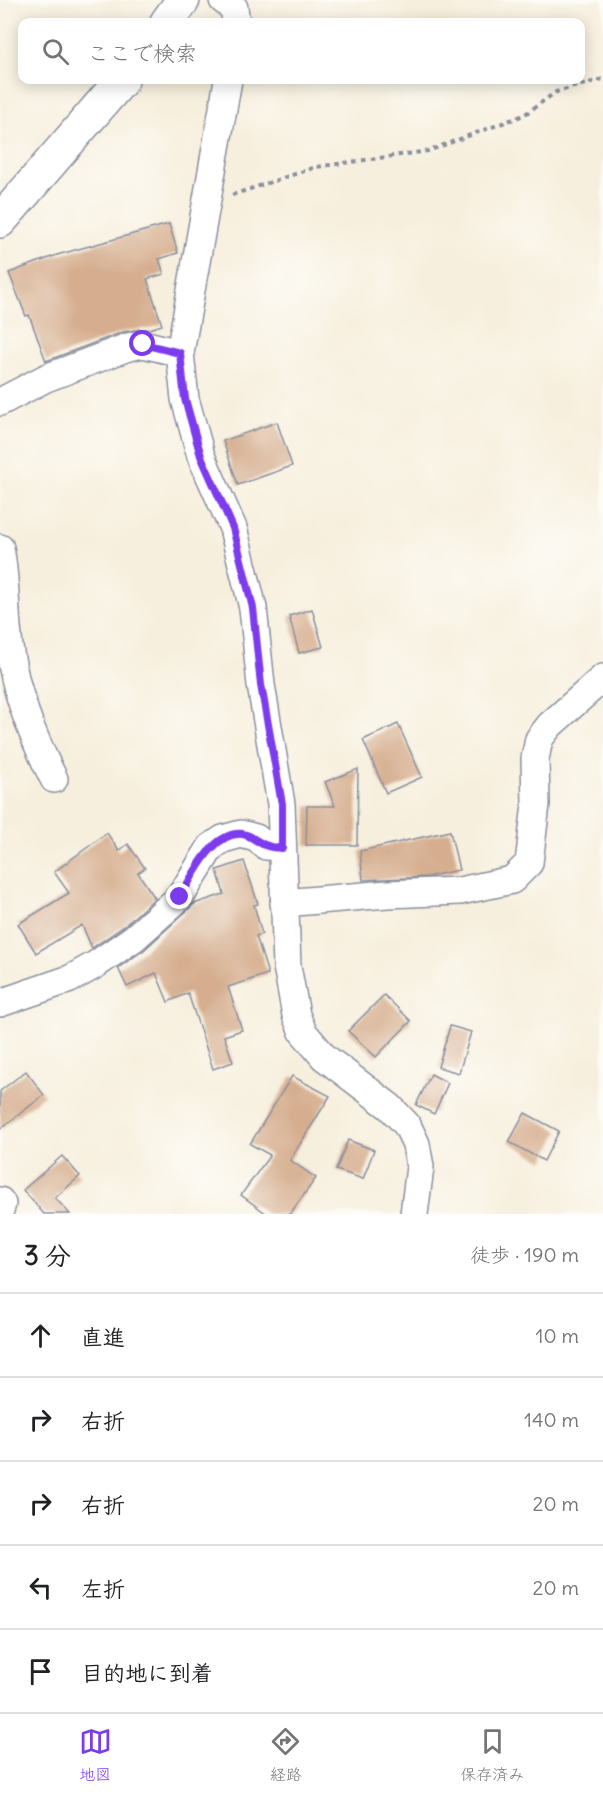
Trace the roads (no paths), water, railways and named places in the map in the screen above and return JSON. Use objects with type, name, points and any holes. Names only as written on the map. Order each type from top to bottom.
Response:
[{"type":"main road","points":[[170,18],[183,0]]},
{"type":"main road","points":[[0,221],[119,84]]},
{"type":"street","points":[[223,0],[234,8],[235,18]]},
{"type":"street","points":[[227,84],[180,353],[185,399],[201,456],[233,528],[253,608],[261,685],[282,804],[284,903],[291,999],[303,1032],[324,1057],[390,1107],[407,1125],[416,1144],[420,1167],[414,1214]]},
{"type":"street","points":[[0,402],[46,378],[128,347],[143,344],[180,353]]},
{"type":"street","points":[[0,548],[5,576],[10,655],[18,689],[39,750],[54,779]]},
{"type":"street","points":[[284,903],[387,894],[460,891],[512,880],[529,863],[536,804],[535,759],[539,739],[550,724],[603,678]]},
{"type":"street","points":[[0,1003],[70,979],[134,938],[180,897],[211,847],[223,839],[241,834],[256,838],[266,846],[282,848]]},
{"type":"street","points":[[0,1201],[2,1204],[0,1210]]}]
